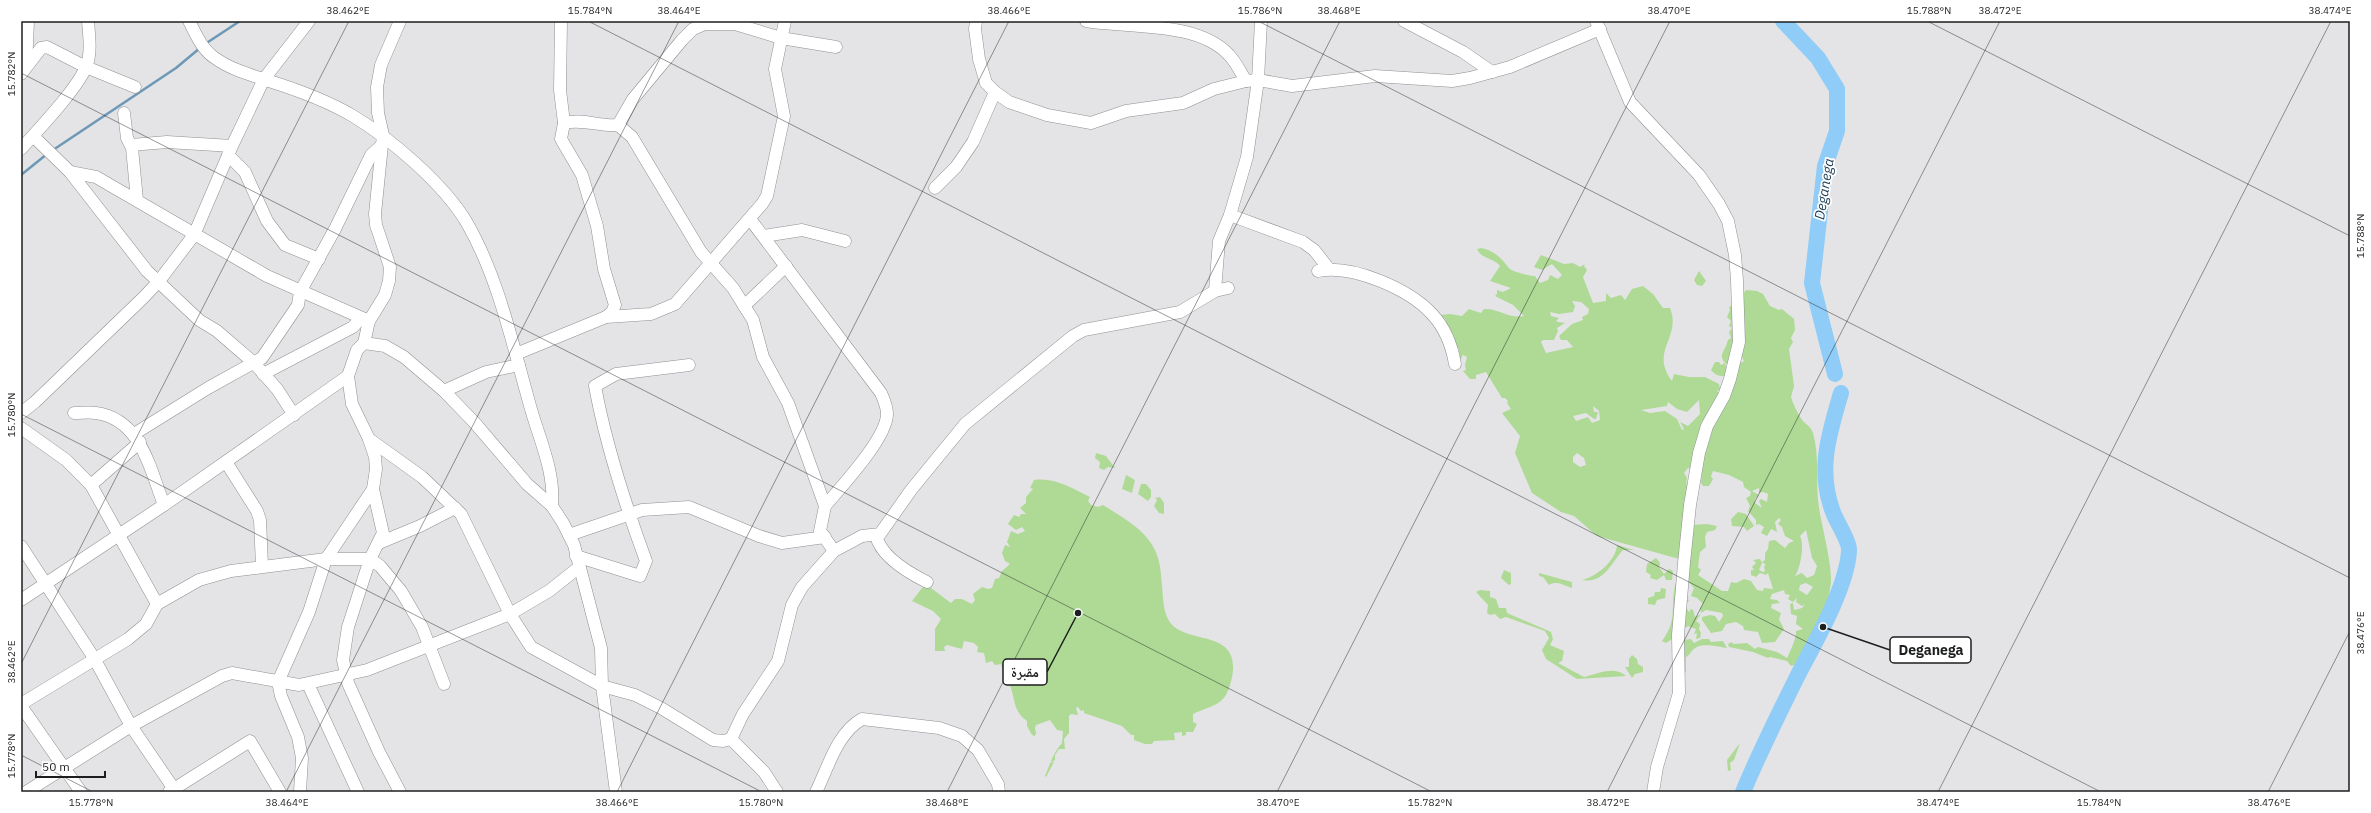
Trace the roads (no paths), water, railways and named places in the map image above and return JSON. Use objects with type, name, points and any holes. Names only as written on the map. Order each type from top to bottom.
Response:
[{"type":"street","points":[[24,70],[28,21]]},
{"type":"street","points":[[21,149],[76,83],[86,67],[89,55],[88,21]]},
{"type":"street","points":[[189,21],[202,46],[214,58],[247,75],[264,79],[322,100],[382,140],[425,174],[466,222],[494,286],[547,458],[553,490],[552,506]]},
{"type":"street","points":[[21,413],[103,338],[159,281],[194,235],[230,150],[264,79],[309,21]]},
{"type":"street","points":[[263,374],[353,327],[365,319],[385,295],[390,281],[390,267],[376,225],[375,214],[382,140],[378,113],[377,87],[381,65],[400,21]]},
{"type":"street","points":[[444,391],[517,359],[606,317],[612,312],[615,306],[604,269],[597,226],[582,175],[561,139],[564,123],[560,90],[561,21]]},
{"type":"street","points":[[606,317],[651,314],[675,304],[710,262],[750,219],[767,196],[782,132],[784,116],[775,69],[785,21]]},
{"type":"street","points":[[976,21],[975,29],[979,59],[986,83],[995,92],[1009,102],[1047,115],[1090,123],[1126,111],[1183,103],[1214,89],[1246,81],[1258,80],[1292,86],[1375,76],[1452,81],[1492,72],[1598,25],[1630,102],[1699,175],[1719,204],[1728,221],[1735,255],[1737,280],[1739,342],[1730,379],[1724,396],[1707,426],[1699,453],[1690,505],[1684,562],[1678,635],[1679,693],[1657,767],[1653,792]]},
{"type":"street","points":[[1086,21],[1178,30],[1206,39],[1229,54],[1246,81]]},
{"type":"street","points":[[1215,291],[1219,241],[1230,215],[1247,157],[1258,80],[1261,21]]},
{"type":"street","points":[[1404,21],[1463,52],[1492,72]]},
{"type":"street","points":[[564,123],[584,120],[610,126],[618,124],[633,99],[692,29],[705,24],[735,24],[781,38],[836,48]]},
{"type":"street","points":[[24,70],[41,48],[47,48],[86,67],[134,87]]},
{"type":"street","points":[[935,188],[956,167],[974,142],[995,92]]},
{"type":"street","points":[[124,113],[127,138],[131,145],[137,200]]},
{"type":"street","points":[[618,124],[632,137],[701,252],[733,288],[753,320],[763,357],[788,403],[825,506]]},
{"type":"street","points":[[33,136],[70,172],[147,271],[199,320],[217,331],[254,363],[294,415]]},
{"type":"street","points":[[91,485],[137,438],[208,388],[262,358],[298,305],[300,292],[319,259],[371,155],[382,140]]},
{"type":"street","points":[[131,145],[167,142],[230,150],[245,172],[268,221],[285,245],[319,259]]},
{"type":"street","points":[[70,172],[96,177],[194,235],[300,292],[365,319]]},
{"type":"street","points":[[1230,215],[1303,242],[1314,250],[1324,270],[1355,272],[1396,289],[1420,304],[1432,314],[1442,328],[1453,348],[1455,364]]},
{"type":"street","points":[[750,219],[881,393],[888,414],[886,424],[869,453],[825,506],[820,528],[834,551]]},
{"type":"street","points":[[764,236],[802,230],[845,241]]},
{"type":"street","points":[[744,306],[786,266]]},
{"type":"street","points":[[369,440],[422,477],[461,514],[510,614],[531,647],[602,686],[635,695],[661,708],[713,740],[723,742],[730,739],[743,714],[778,661],[795,599],[802,587],[834,551],[862,536],[876,535],[885,529],[911,490],[965,424],[1073,336],[1084,330],[1180,312],[1215,291],[1228,288]]},
{"type":"street","points":[[365,319],[364,343],[357,350],[348,376],[352,404],[369,440],[376,469],[373,489],[382,521],[383,533],[370,559],[348,627],[343,650],[346,675],[379,752],[400,792]]},
{"type":"street","points":[[364,343],[385,346],[404,358],[444,391],[474,422],[527,484],[552,506],[569,535],[601,648],[602,686],[616,792]]},
{"type":"street","points":[[577,562],[640,576],[646,561],[629,514],[601,419],[595,386],[616,374],[688,365]]},
{"type":"street","points":[[21,600],[44,583],[164,505],[348,376]]},
{"type":"street","points":[[74,413],[95,412],[114,418],[125,424],[137,438],[164,505]]},
{"type":"street","points":[[21,428],[66,460],[91,485],[157,604]]},
{"type":"street","points":[[226,462],[257,511],[260,520],[262,566]]},
{"type":"street","points":[[300,792],[302,758],[298,737],[280,696],[278,682],[309,612],[326,558],[373,489]]},
{"type":"street","points":[[569,535],[629,514],[655,508],[689,507],[759,536],[782,543],[825,536]]},
{"type":"street","points":[[379,543],[420,526],[455,508]]},
{"type":"street","points":[[876,535],[877,544],[884,552],[927,582]]},
{"type":"street","points":[[21,546],[94,658],[131,726],[173,791],[250,742],[280,792]]},
{"type":"street","points":[[81,792],[21,705],[139,631],[157,604],[199,580],[231,571],[326,558],[370,559],[380,566],[401,591],[422,628],[444,684]]},
{"type":"street","points":[[26,792],[131,726],[222,676],[232,673],[278,682],[308,684],[367,670],[430,647],[510,614],[549,591],[577,562]]},
{"type":"street","points":[[308,684],[358,792]]},
{"type":"street","points":[[816,792],[847,731],[862,719],[939,728],[962,736],[978,750],[998,784],[999,792]]},
{"type":"street","points":[[730,739],[764,772],[777,792]]},
{"type":"waterway","points":[[205,44],[240,21]]},
{"type":"waterway","name":"Deganega","points":[[1783,21],[1818,58],[1837,89],[1837,131],[1825,166],[1812,283],[1835,374]]},
{"type":"waterway","points":[[53,150],[176,68],[200,48]]},
{"type":"waterway","points":[[21,175],[47,154]]},
{"type":"waterway","name":"Deganega","points":[[1743,792],[1756,761],[1830,612],[1843,580],[1847,565],[1849,547],[1828,497],[1825,467],[1826,452],[1832,423],[1841,393]]},
{"type":"place","name":"مقبرة","points":[[1078,613]]},
{"type":"place","name":"Deganega","points":[[1823,627]]}]
